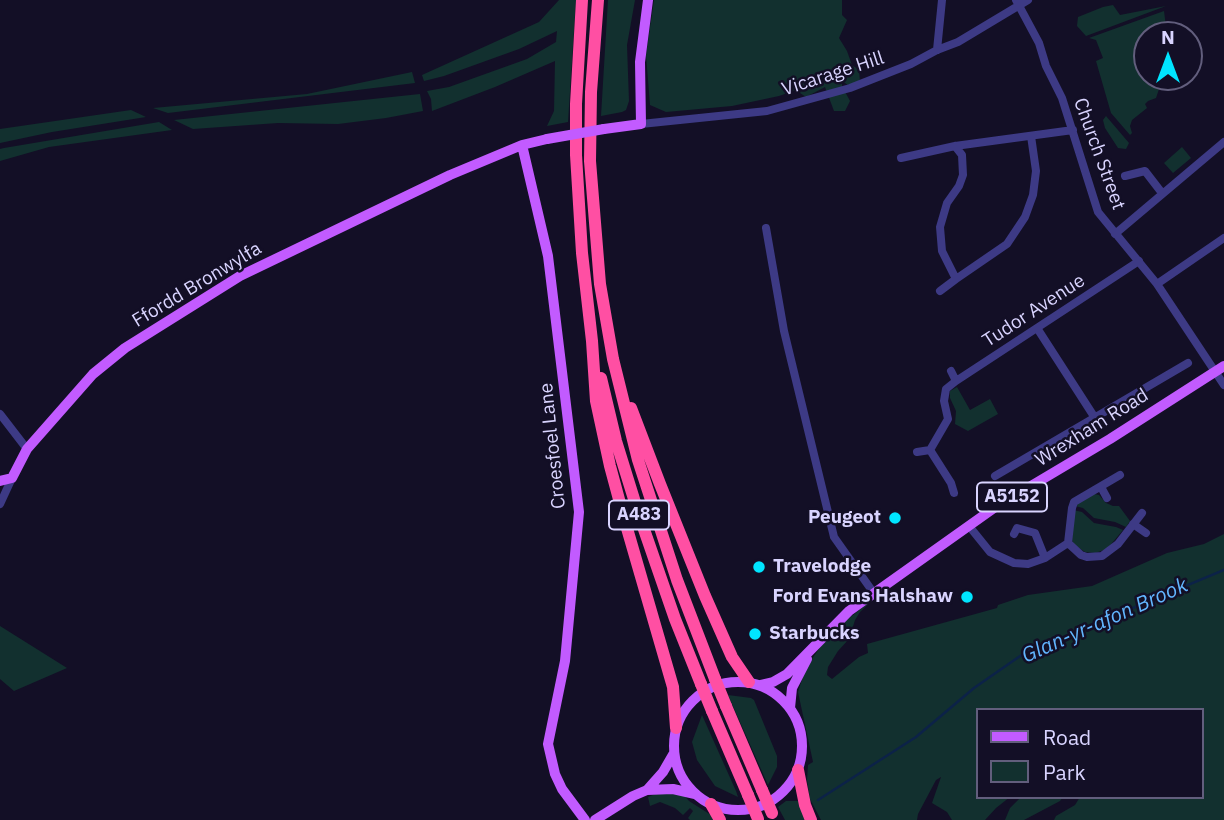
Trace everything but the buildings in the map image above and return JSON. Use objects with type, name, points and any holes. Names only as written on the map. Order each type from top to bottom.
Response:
[{"type":"highway","name":"A483","points":[[582,0],[576,155],[582,253],[592,341],[628,482],[658,572],[701,684],[758,819]]},
{"type":"highway","name":"A483","points":[[598,0],[591,92],[590,161],[600,284],[613,359],[638,460],[660,533],[696,632],[773,817]]},
{"type":"highway","points":[[592,341],[596,401],[601,427],[624,518],[673,687],[676,728]]},
{"type":"highway","points":[[613,359],[705,596],[732,657],[755,684]]},
{"type":"highway","points":[[798,770],[811,820]]},
{"type":"highway","points":[[711,804],[720,820]]},
{"type":"main road","points":[[641,124],[640,62],[648,0]]},
{"type":"main road","name":"Ffordd Bronwylfa","points":[[12,478],[27,449],[93,374],[125,348],[240,276],[450,175],[522,145],[641,124]]},
{"type":"main road","name":"Croesfoel Lane","points":[[522,145],[548,256],[579,512],[565,661],[548,744],[555,774],[562,789],[585,820]]},
{"type":"main road","name":"Wrexham Road","points":[[755,684],[773,682],[787,674],[849,611],[994,508],[1110,439],[1219,369]]},
{"type":"main road","points":[[0,481],[12,478]]},
{"type":"main road","name":"Wrexham Road","points":[[790,708],[796,678],[814,647]]},
{"type":"main road","points":[[647,790],[673,789],[695,794],[711,804],[731,810],[751,809],[771,801],[787,788],[798,770],[802,749],[800,727],[790,708],[777,694],[755,684],[726,683],[704,691],[682,713],[676,728],[674,752],[681,775],[695,794]]},
{"type":"main road","points":[[595,820],[647,790],[663,772],[674,752]]},
{"type":"street","points":[[937,50],[942,0]]},
{"type":"street","name":"Vicarage Hill","points":[[641,124],[767,111],[850,88],[958,43],[1018,3],[1028,0]]},
{"type":"street","name":"Church Street","points":[[1018,3],[1039,43],[1046,66],[1062,98],[1098,212],[1157,284],[1219,369],[1224,385]]},
{"type":"street","points":[[901,158],[954,146],[1073,130]]},
{"type":"street","points":[[940,291],[1007,244],[1026,217],[1033,195],[1036,171],[1031,135]]},
{"type":"street","points":[[1115,234],[1224,142]]},
{"type":"street","points":[[954,146],[962,155],[963,175],[947,203],[940,228],[942,251],[956,279]]},
{"type":"street","points":[[1125,176],[1147,167],[1162,193]]},
{"type":"street","points":[[766,228],[784,331],[834,537],[873,592]]},
{"type":"street","points":[[1157,284],[1224,238]]},
{"type":"street","name":"Tudor Avenue","points":[[956,381],[1139,261]]},
{"type":"street","points":[[1037,328],[1095,418]]},
{"type":"street","points":[[995,476],[1169,379],[1188,363]]},
{"type":"street","points":[[930,450],[948,419],[944,401],[947,389],[956,381],[951,372]]},
{"type":"street","points":[[0,414],[27,449]]},
{"type":"street","points":[[918,452],[930,450]]},
{"type":"street","points":[[930,450],[955,482],[954,493]]},
{"type":"street","points":[[1068,543],[1074,502],[1120,475]]},
{"type":"street","points":[[0,504],[12,478]]},
{"type":"street","points":[[1101,488],[1107,498]]},
{"type":"street","points":[[1068,543],[1081,555],[1102,556],[1118,544],[1142,513]]},
{"type":"street","points":[[1133,524],[1146,533]]},
{"type":"street","points":[[969,526],[990,552],[1014,563],[1028,564],[1045,558],[1068,543]]},
{"type":"street","points":[[1014,534],[1017,528],[1035,533],[1045,558]]},
{"type":"green space","points":[[559,0],[576,0],[568,122],[547,126],[554,111],[555,61],[432,111],[427,91],[449,87],[527,59],[556,42],[557,31],[519,49],[444,76],[424,81],[422,75],[539,22]]},
{"type":"green space","points":[[608,0],[635,0],[627,45],[629,101],[626,110],[601,116]]},
{"type":"green space","points":[[654,0],[842,0],[842,15],[847,20],[839,38],[852,65],[859,70],[860,82],[848,85],[842,81],[850,101],[845,111],[834,111],[825,87],[806,97],[799,89],[732,106],[666,112],[650,105],[646,55]]},
{"type":"green space","points":[[1113,5],[1120,15],[1166,6],[1086,36],[1077,26],[1078,17]]},
{"type":"green space","points":[[1164,11],[1165,21],[1136,21]]},
{"type":"green space","points":[[1133,22],[1133,91],[1158,91],[1156,98],[1145,104],[1147,108],[1132,120],[1130,135],[1111,113],[1096,61],[1103,58],[1096,40],[1089,38]]},
{"type":"green space","points":[[412,72],[415,83],[168,113],[153,108],[307,94]]},
{"type":"green space","points":[[420,94],[423,111],[338,124],[278,123],[193,129],[174,120]]},
{"type":"green space","points":[[131,110],[146,117],[0,143],[0,129]]},
{"type":"green space","points":[[1106,116],[1129,143],[1126,149],[1118,148],[1105,128],[1103,120]]},
{"type":"green space","points":[[159,122],[172,130],[49,147],[0,161],[0,149],[4,148]]},
{"type":"green space","points":[[1182,147],[1191,158],[1173,173],[1164,163]]},
{"type":"green space","points":[[957,387],[970,410],[990,399],[998,414],[968,431],[955,424],[956,411],[950,391]]},
{"type":"green space","points":[[1094,494],[1099,495],[1106,503],[1119,506],[1130,521],[1126,527],[1094,518],[1083,508],[1075,506]]},
{"type":"green space","points":[[1073,510],[1082,512],[1094,523],[1123,530],[1107,549],[1095,553],[1085,552],[1074,545],[1072,540]]},
{"type":"green space","points":[[1224,534],[1224,820],[1054,820],[1075,805],[1079,799],[1203,799],[1203,708],[976,708],[976,799],[1007,799],[985,820],[952,820],[947,812],[932,803],[941,777],[936,780],[917,820],[821,820],[810,799],[808,765],[813,762],[798,692],[806,667],[824,642],[839,626],[876,597],[860,612],[849,639],[828,667],[827,675],[832,679],[868,653],[867,644],[997,608],[998,605],[1028,595],[1092,586],[1167,553],[1204,544]]},
{"type":"green space","points":[[0,626],[67,668],[14,691],[0,679]]},
{"type":"green space","points":[[728,695],[754,700],[777,756],[777,767],[768,785]]},
{"type":"green space","points":[[702,715],[738,797],[715,786],[697,760],[692,742]]},
{"type":"green space","points":[[663,791],[683,794],[711,815],[713,820],[690,820],[688,818],[693,811],[690,808],[683,815],[675,808],[660,802],[650,806],[648,797]]},
{"type":"green space","points":[[1019,799],[1062,799],[1024,820],[1005,820],[1010,808]]},
{"type":"green space","points":[[786,801],[799,801],[805,820],[785,820],[778,807]]},
{"type":"waterway","name":"Glan-yr-afon Brook","points":[[818,800],[916,737],[974,688],[1023,654],[1224,570]]},
{"type":"place","name":"Peugeot","points":[[895,518]]},
{"type":"place","name":"Travelodge","points":[[759,567]]},
{"type":"place","name":"Ford Evans Halshaw","points":[[967,597]]},
{"type":"place","name":"Starbucks","points":[[755,634]]}]
